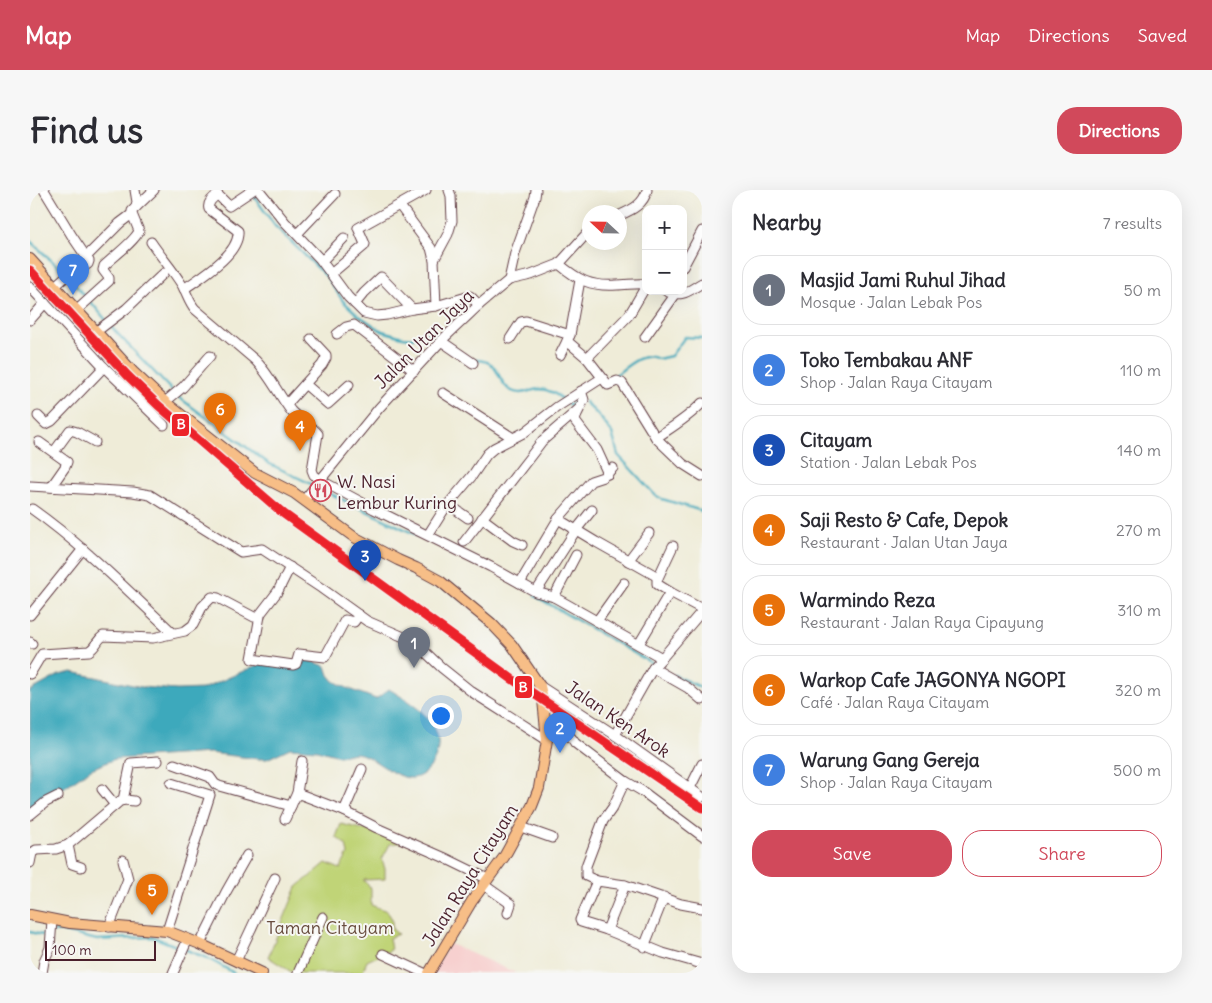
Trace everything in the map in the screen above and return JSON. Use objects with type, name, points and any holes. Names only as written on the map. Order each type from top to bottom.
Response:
[{"type":"main road","name":"Jalan Raya Citayam","points":[[30,259],[55,286],[80,307],[134,373],[255,473],[294,493],[307,497],[354,537],[440,581],[491,623],[512,645],[540,686],[547,740],[539,788],[521,827],[504,857],[472,900],[429,973]]},
{"type":"main road","points":[[30,915],[52,929],[70,923],[167,931],[185,947],[200,944],[236,961],[246,971],[262,973]]},
{"type":"street","points":[[44,190],[89,261],[88,264],[76,272],[71,272],[55,286]]},
{"type":"street","points":[[80,307],[110,280],[103,270],[104,266],[126,245],[135,240],[139,231],[134,210],[138,202],[135,190]]},
{"type":"street","points":[[87,256],[154,190]]},
{"type":"street","points":[[259,190],[322,261],[364,313],[377,316],[397,314],[412,309],[436,306],[470,296],[479,305]]},
{"type":"street","points":[[331,274],[364,246],[364,241],[358,228],[426,190]]},
{"type":"street","points":[[434,260],[448,234],[452,221],[449,190]]},
{"type":"street","points":[[509,280],[515,253],[536,190]]},
{"type":"street","points":[[627,211],[640,203],[647,190]]},
{"type":"street","points":[[184,289],[227,256],[238,239],[238,231],[209,209],[209,204],[218,195],[229,206],[251,192]]},
{"type":"street","points":[[297,234],[335,194]]},
{"type":"street","points":[[400,206],[431,248],[434,260],[436,306]]},
{"type":"street","points":[[687,260],[702,232]]},
{"type":"street","points":[[322,261],[344,238]]},
{"type":"street","name":"Jalan Utan Jaya","points":[[307,497],[378,408],[444,338],[479,305],[509,280],[532,275],[559,264],[582,239]]},
{"type":"street","points":[[151,242],[184,289],[195,310],[263,368],[279,396],[300,419],[318,434],[312,470],[320,483],[428,535],[536,592],[554,597],[639,644],[658,663],[702,700]]},
{"type":"street","points":[[559,264],[580,280],[599,285],[642,285]]},
{"type":"street","points":[[99,329],[126,308],[164,273]]},
{"type":"street","points":[[355,304],[380,276],[412,309]]},
{"type":"street","points":[[560,355],[568,338],[580,280]]},
{"type":"street","points":[[687,292],[702,283]]},
{"type":"street","points":[[30,287],[104,367],[164,425]]},
{"type":"street","points":[[587,358],[629,315],[642,292]]},
{"type":"street","points":[[645,337],[675,295]]},
{"type":"street","points":[[30,320],[45,302]]},
{"type":"street","points":[[510,339],[521,322],[526,322],[568,338],[609,385],[617,381],[622,383],[656,438],[683,464],[702,476]]},
{"type":"street","points":[[337,334],[346,327],[354,325],[414,371]]},
{"type":"street","points":[[444,338],[472,363]]},
{"type":"street","points":[[287,404],[326,358],[326,355],[311,339]]},
{"type":"street","points":[[168,400],[183,387],[210,356]]},
{"type":"street","points":[[38,416],[46,424],[52,421],[104,367]]},
{"type":"street","points":[[464,542],[538,445],[581,399],[605,381]]},
{"type":"street","points":[[305,384],[328,404],[349,385]]},
{"type":"street","points":[[443,393],[513,438]]},
{"type":"street","points":[[428,535],[448,504],[472,476],[487,454],[494,448],[525,432],[564,404],[581,399]]},
{"type":"street","points":[[520,583],[558,519],[591,481],[603,477],[610,471],[575,421],[581,399]]},
{"type":"street","points":[[656,438],[685,420],[702,403]]},
{"type":"street","points":[[54,452],[70,430],[95,442]]},
{"type":"street","points":[[39,442],[65,459],[67,464],[51,487]]},
{"type":"street","points":[[30,487],[133,492],[150,495],[240,552],[262,548],[367,621],[406,638],[422,649],[472,692],[547,740]]},
{"type":"street","points":[[448,504],[468,518]]},
{"type":"street","points":[[31,509],[55,525],[83,549],[173,633]]},
{"type":"street","points":[[536,592],[576,530],[592,510]]},
{"type":"street","points":[[482,518],[522,545]]},
{"type":"street","points":[[558,519],[658,577]]},
{"type":"street","points":[[628,561],[648,533]]},
{"type":"street","points":[[615,735],[658,663],[702,610],[658,584],[658,577],[673,546]]},
{"type":"street","points":[[30,615],[83,549]]},
{"type":"street","points":[[554,597],[576,555]]},
{"type":"street","points":[[290,567],[278,591],[260,616],[252,659],[254,661],[294,665],[299,654],[325,657],[345,620],[354,622],[358,615]]},
{"type":"street","points":[[597,621],[624,583]]},
{"type":"street","points":[[639,644],[670,592]]},
{"type":"street","points":[[30,674],[42,654],[89,651],[95,648],[103,636],[152,638],[185,631],[196,622],[202,607],[212,597],[218,598],[254,617],[260,616]]},
{"type":"street","name":"Jalan Ken Arok","points":[[540,686],[615,735],[702,797]]},
{"type":"street","points":[[546,726],[560,729],[570,735],[575,743],[702,836]]},
{"type":"street","points":[[119,803],[131,763],[158,761]]},
{"type":"street","points":[[285,818],[297,793],[302,761]]},
{"type":"street","points":[[174,764],[208,776],[219,786],[291,806]]},
{"type":"street","points":[[690,788],[702,764]]},
{"type":"street","points":[[344,810],[362,769]]},
{"type":"street","points":[[625,781],[613,807],[603,821],[586,866],[586,876],[597,881],[625,885],[681,904],[702,908]]},
{"type":"street","points":[[167,931],[210,795],[171,783]]},
{"type":"street","points":[[102,789],[119,803]]},
{"type":"street","points":[[297,793],[344,810],[377,828],[443,857],[486,882],[510,904],[508,913]]},
{"type":"street","points":[[30,815],[46,802],[58,796]]},
{"type":"street","points":[[30,863],[32,853],[36,850],[68,845],[119,803],[134,800]]},
{"type":"street","points":[[521,827],[552,838]]},
{"type":"street","points":[[68,845],[72,864],[82,867]]},
{"type":"street","points":[[200,944],[247,855]]},
{"type":"street","points":[[109,927],[128,879],[123,860]]},
{"type":"street","points":[[236,961],[276,878]]},
{"type":"street","points":[[597,881],[580,920],[581,922],[607,930],[644,947],[702,964]]},
{"type":"street","points":[[607,930],[625,885]]},
{"type":"street","points":[[644,947],[664,897]]},
{"type":"street","points":[[298,973],[324,917]]},
{"type":"street","points":[[42,973],[48,954],[52,929]]},
{"type":"street","points":[[174,973],[185,947]]},
{"type":"street","points":[[384,954],[424,973]]},
{"type":"shaded area","points":[[450,944],[516,973],[432,973]]},
{"type":"green space","name":"Taman Citayam","points":[[341,824],[380,833],[403,842],[390,844],[382,859],[385,879],[363,880],[371,888],[371,905],[387,911],[392,919],[392,929],[398,934],[389,938],[391,950],[367,961],[362,973],[293,973],[268,957],[297,887],[326,863],[340,869],[348,854],[346,845],[336,837]]},
{"type":"water","points":[[301,658],[326,666],[329,675],[334,681],[347,688],[376,699],[389,689],[421,711],[435,730],[438,741],[437,753],[429,769],[419,776],[409,778],[391,771],[361,754],[355,753],[339,756],[317,750],[290,748],[267,759],[210,753],[115,759],[91,769],[30,811],[30,691],[59,675],[72,672],[142,687],[177,690],[203,689],[257,665],[265,664],[298,668]]},
{"type":"waterway","points":[[251,192],[275,226],[327,277],[343,301],[358,315],[382,331],[403,337],[411,338],[429,333],[442,335]]},
{"type":"waterway","points":[[30,241],[63,271],[86,297]]},
{"type":"waterway","points":[[90,301],[116,332],[177,396],[268,463],[313,485]]},
{"type":"waterway","points":[[609,380],[638,359],[645,357],[658,359],[671,356],[685,337],[702,338]]},
{"type":"waterway","points":[[473,360],[489,363],[493,366],[505,386],[514,392],[521,393],[543,389],[564,400]]},
{"type":"waterway","points":[[568,404],[570,405],[580,398]]},
{"type":"waterway","points":[[585,402],[612,433],[618,455],[655,495],[662,499],[702,511]]},
{"type":"waterway","points":[[318,488],[419,536]]},
{"type":"waterway","points":[[535,596],[653,664]]},
{"type":"waterway","points":[[674,675],[702,688]]},
{"type":"waterway","points":[[54,932],[60,931],[97,940],[153,937],[207,958],[234,973]]},
{"type":"waterway","points":[[30,932],[42,935],[49,933]]},
{"type":"transit line","name":"B","points":[[30,270],[128,376],[158,405],[284,514],[512,679],[702,808]]},
{"type":"place","name":"Warung Gang Gereja","points":[[73,295]]},
{"type":"place","name":"Warkop Cafe JAGONYA NGOPI","points":[[220,434]]},
{"type":"place","name":"Saji Resto & Cafe, Depok","points":[[300,451]]},
{"type":"place","name":"W. Nasi Lembur Kuring","points":[[321,491]]},
{"type":"place","name":"Citayam","points":[[365,581]]},
{"type":"place","name":"Masjid Jami Ruhul Jihad","points":[[414,668]]},
{"type":"place","name":"Toko Tembakau ANF","points":[[560,753]]},
{"type":"place","name":"Warmindo Reza","points":[[152,915]]}]
